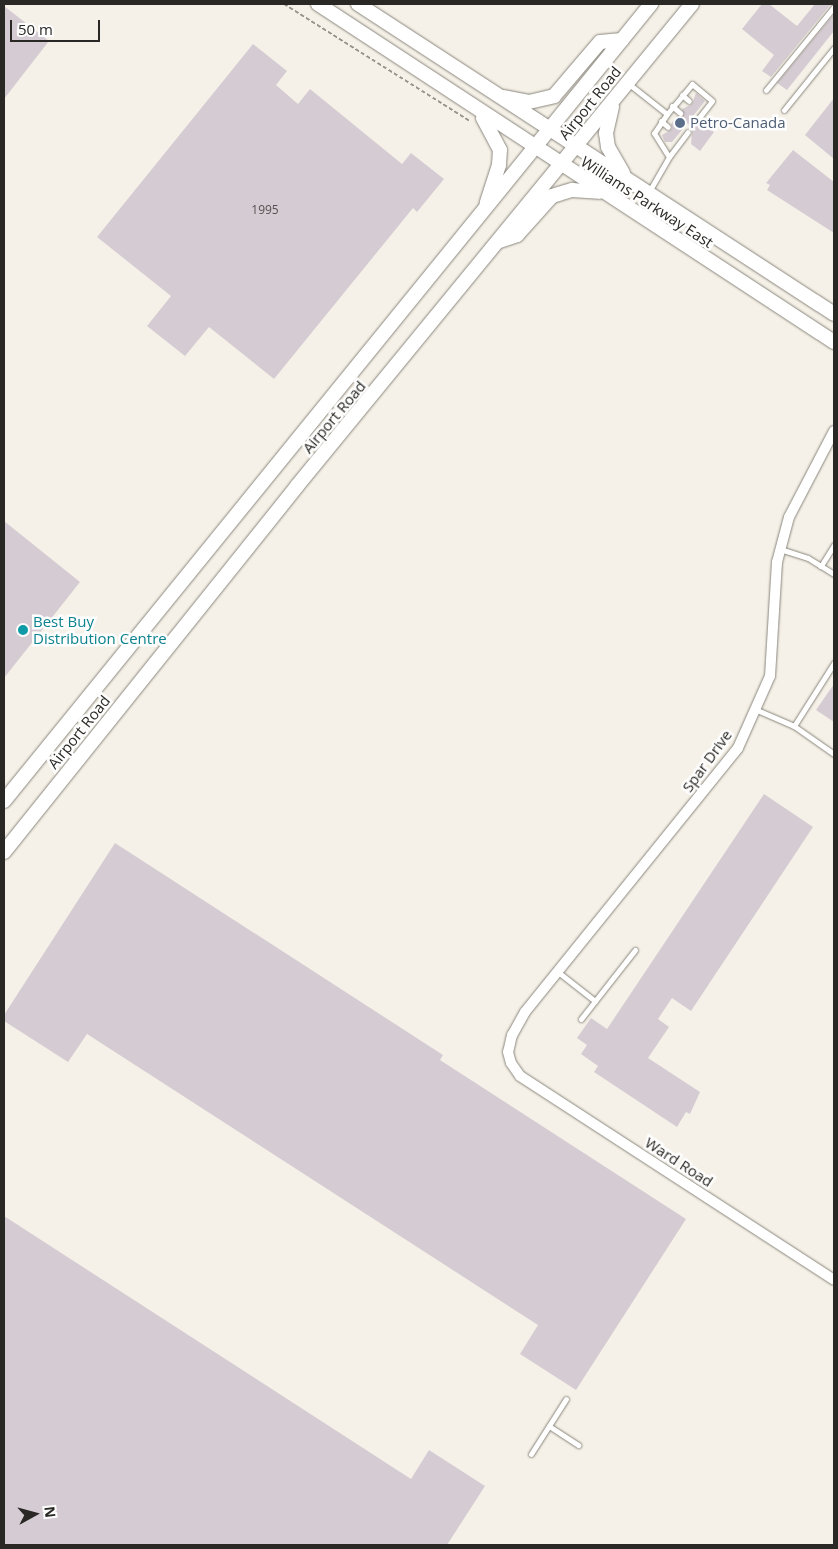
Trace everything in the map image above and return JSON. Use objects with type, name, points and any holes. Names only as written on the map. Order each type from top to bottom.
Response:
[{"type":"main road","name":"Williams Parkway East","points":[[318,4],[476,110],[834,342]]},
{"type":"main road","name":"Williams Parkway East","points":[[358,4],[834,314]]},
{"type":"main road","name":"Airport Road","points":[[4,801],[651,4]]},
{"type":"main road","name":"Airport Road","points":[[4,852],[297,486],[692,4]]},
{"type":"main road","points":[[492,93],[520,101],[546,99],[562,88],[600,42],[622,40]]},
{"type":"main road","points":[[615,100],[606,133],[608,147],[615,164],[630,181]]},
{"type":"main road","points":[[476,110],[500,147],[499,165],[484,212]]},
{"type":"main road","points":[[499,241],[517,235],[552,196],[583,189],[604,193]]},
{"type":"street","name":"Spar Drive","points":[[511,1064],[508,1052],[512,1035],[525,1012],[732,756],[757,710],[770,676],[780,550],[789,517],[834,431]]},
{"type":"street","name":"Ward Road","points":[[511,1064],[520,1076],[834,1280]]},
{"type":"lane","points":[[766,90],[834,7]]},
{"type":"lane","points":[[784,110],[834,48]]},
{"type":"lane","points":[[628,83],[667,114]]},
{"type":"lane","points":[[669,157],[654,133],[672,106],[692,84],[712,101],[701,111],[698,120]]},
{"type":"lane","points":[[682,95],[689,101]]},
{"type":"lane","points":[[672,106],[680,113]]},
{"type":"lane","points":[[662,121],[668,127]]},
{"type":"lane","points":[[647,193],[680,137],[688,132]]},
{"type":"lane","points":[[821,566],[834,545]]},
{"type":"lane","points":[[780,550],[808,558],[834,574]]},
{"type":"lane","points":[[794,726],[834,663]]},
{"type":"lane","points":[[757,710],[794,726],[834,754]]},
{"type":"lane","points":[[581,1019],[635,950]]},
{"type":"lane","points":[[558,972],[595,1000]]},
{"type":"lane","points":[[531,1454],[566,1399]]},
{"type":"lane","points":[[549,1426],[578,1445]]},
{"type":"path","points":[[284,4],[477,126]]},
{"type":"building","points":[[762,4],[769,4],[797,26],[815,4],[831,4],[771,77],[762,71],[774,55],[742,29]]},
{"type":"building","points":[[4,6],[49,41],[4,99]]},
{"type":"building","points":[[834,14],[834,31],[787,90],[777,83]]},
{"type":"building","points":[[253,44],[287,71],[276,85],[298,104],[310,89],[402,164],[411,153],[444,179],[417,212],[413,208],[274,379],[209,327],[185,356],[147,326],[171,296],[97,237]]},
{"type":"building","points":[[696,93],[705,101],[693,116],[694,121],[701,122],[714,132],[700,151],[691,144],[692,132],[688,123],[672,142],[665,142],[662,135],[672,129],[671,124],[677,116],[684,115],[682,109],[692,104]]},
{"type":"building","points":[[834,98],[834,159],[805,135]]},
{"type":"building","points":[[793,150],[834,182],[834,233],[767,190],[770,185],[766,183]]},
{"type":"building","name":"Best Buy Distribution Centre","points":[[4,521],[80,582],[4,678]]},
{"type":"building","points":[[834,684],[834,722],[816,710]]},
{"type":"building","points":[[764,794],[813,827],[691,1011],[672,998],[658,1019],[669,1027],[648,1058],[700,1092],[690,1114],[686,1112],[677,1127],[594,1072],[598,1066],[581,1054],[587,1045],[577,1038],[591,1018],[607,1029]]},
{"type":"building","points":[[115,843],[443,1055],[440,1060],[686,1219],[576,1390],[520,1354],[538,1325],[87,1034],[68,1062],[4,1021],[4,1015]]},
{"type":"building","points":[[4,1216],[411,1479],[429,1450],[485,1486],[447,1545],[4,1545]]},
{"type":"place","name":"Petro-Canada","points":[[680,123]]},
{"type":"place","name":"Best Buy Distribution Centre","points":[[23,630]]}]
